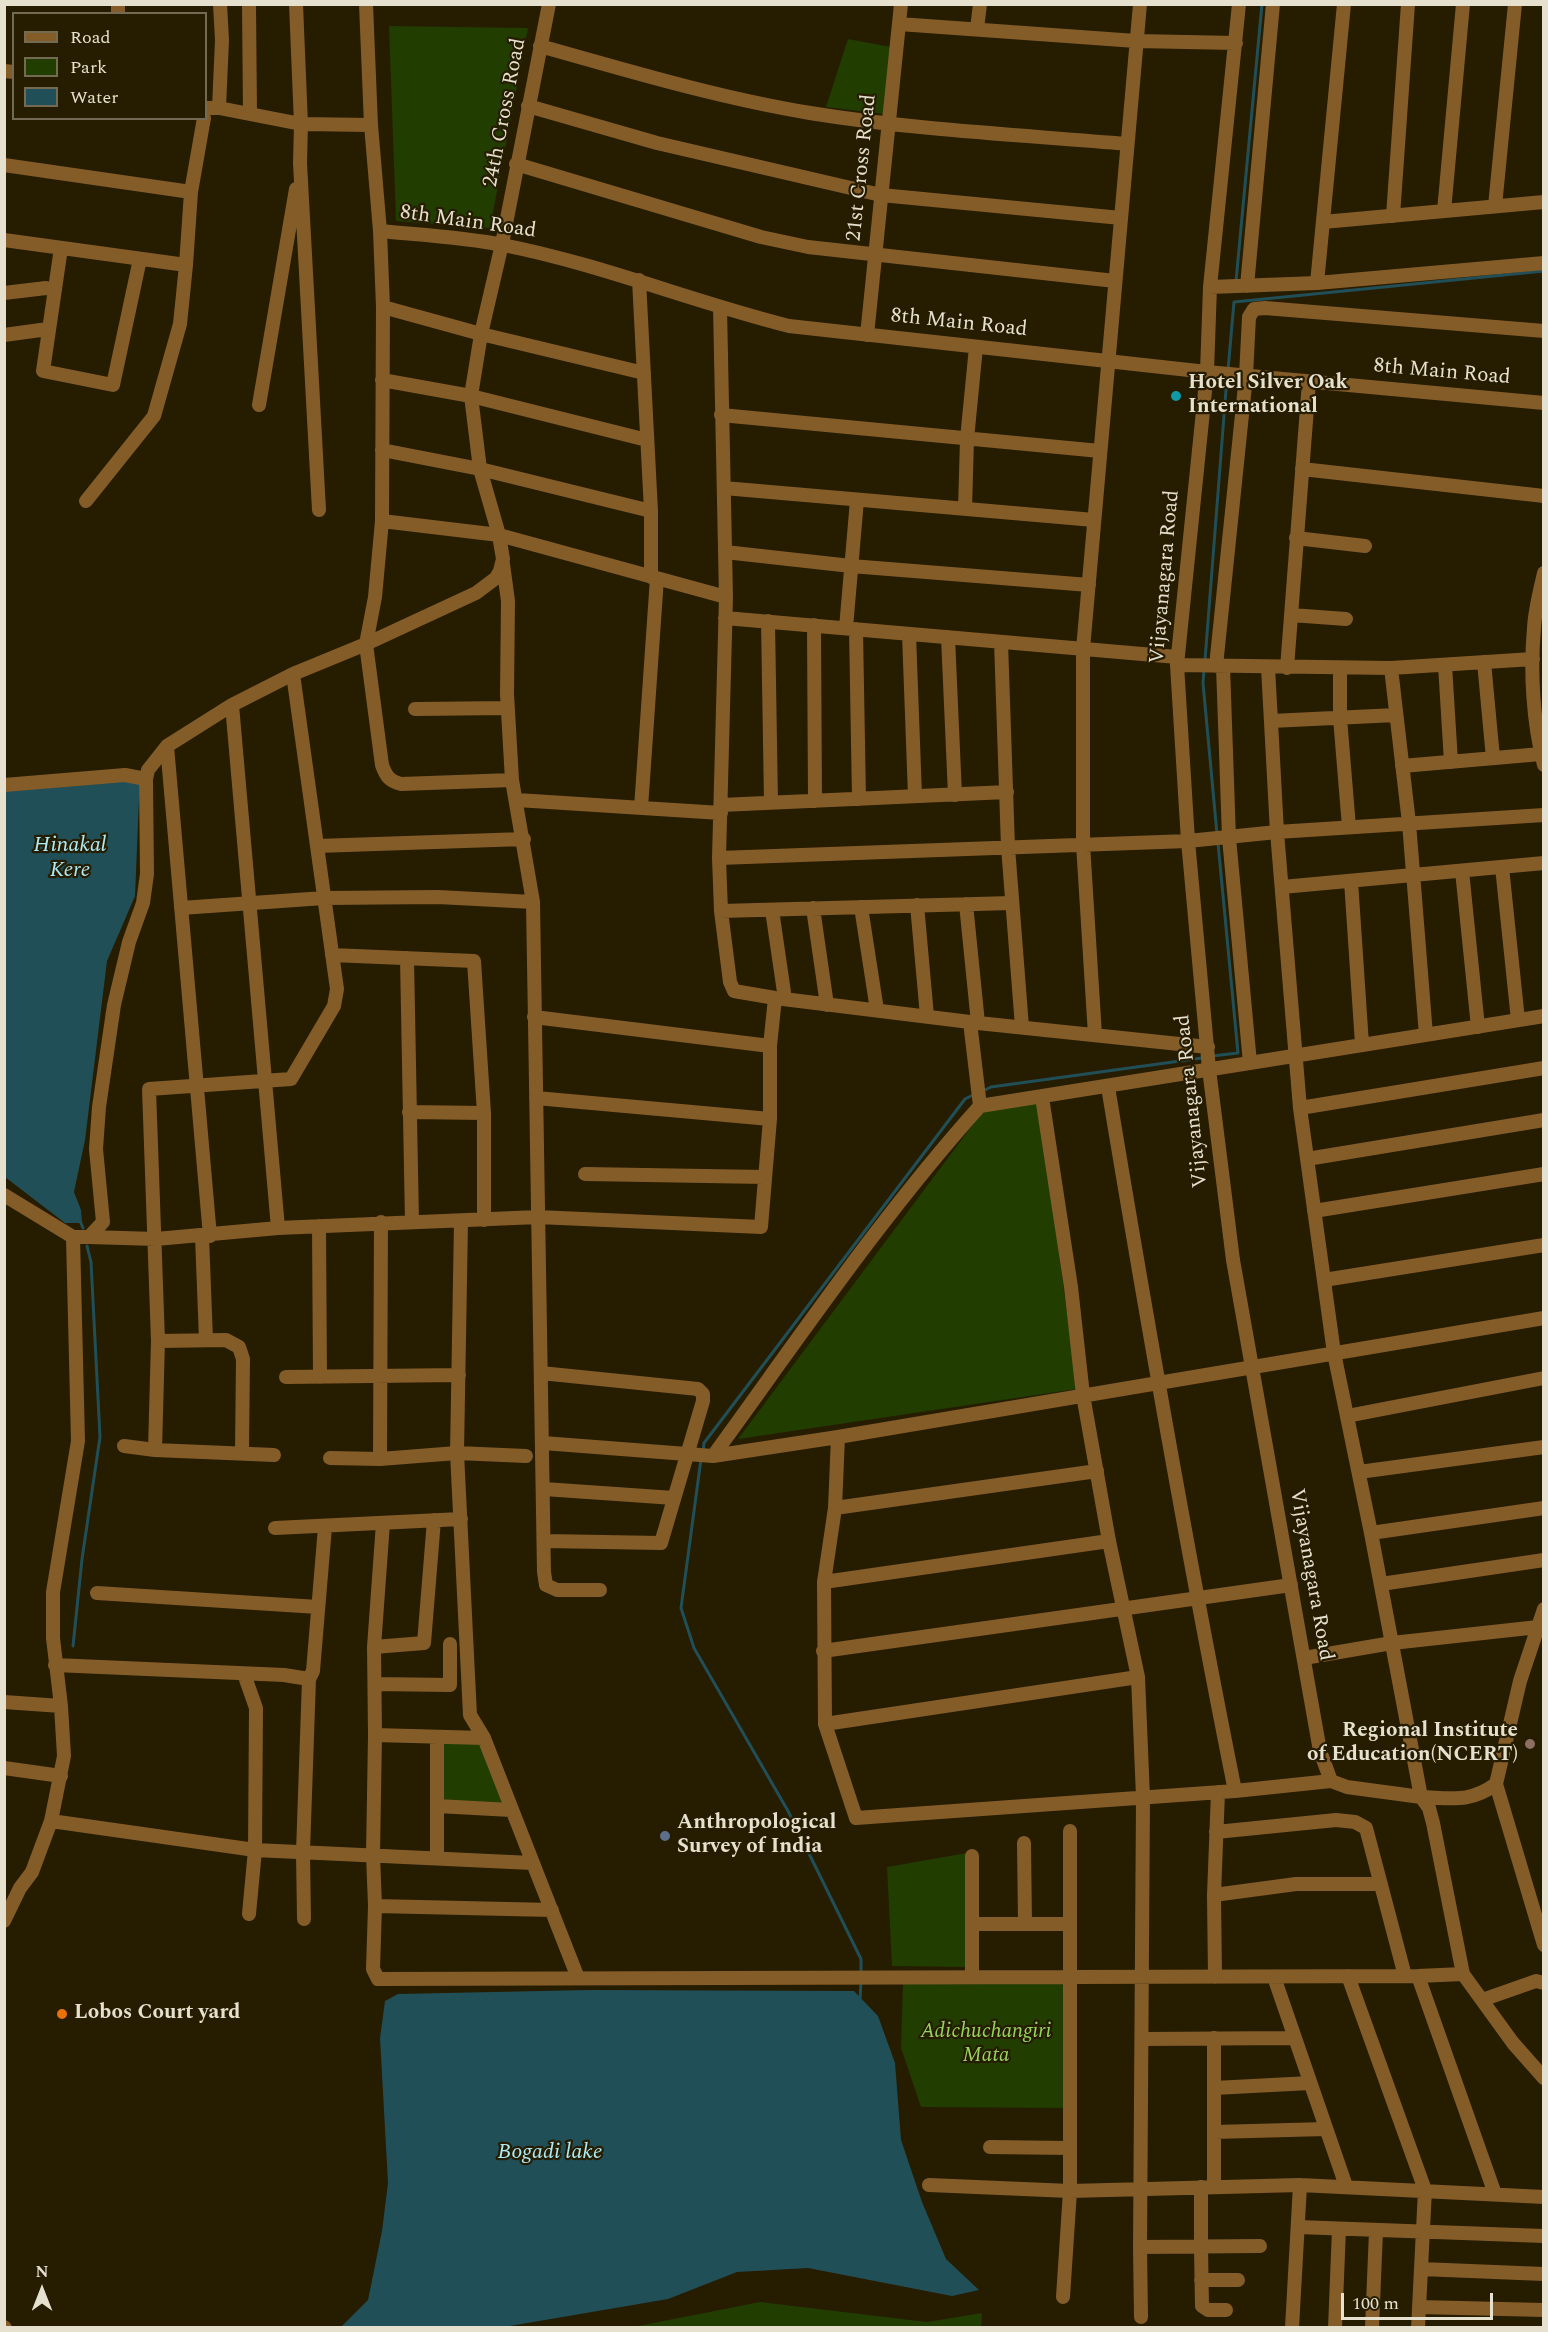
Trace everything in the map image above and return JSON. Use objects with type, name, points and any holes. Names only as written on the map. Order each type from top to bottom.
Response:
[{"type":"street","points":[[220,4],[222,40],[209,108],[301,124],[371,125]]},
{"type":"street","points":[[249,4],[250,114]]},
{"type":"street","points":[[296,4],[301,124],[300,163],[319,510]]},
{"type":"street","points":[[366,4],[383,307],[382,521],[375,597],[366,644],[382,765],[385,775],[391,781],[401,784],[512,780]]},
{"type":"street","name":"24th Cross Road","points":[[549,4],[502,244],[481,334],[471,396],[480,469],[499,535],[503,559],[508,602],[508,708],[512,780],[524,839],[533,902],[544,1572],[546,1585],[557,1590],[600,1590]]},
{"type":"street","name":"21st Cross Road","points":[[867,335],[901,4]]},
{"type":"street","points":[[978,28],[980,4]]},
{"type":"street","points":[[1095,1035],[1083,844],[1083,650],[1140,4]]},
{"type":"street","name":"Vijayanagara Road","points":[[1239,4],[1210,287],[1207,372],[1177,661],[1188,841],[1209,1069],[1233,1260],[1320,1751],[1331,1781]]},
{"type":"street","points":[[1247,286],[1273,4]]},
{"type":"street","points":[[1317,283],[1344,4]]},
{"type":"street","points":[[1393,216],[1408,4]]},
{"type":"street","points":[[1444,211],[1463,4]]},
{"type":"street","points":[[1495,206],[1515,4]]},
{"type":"street","points":[[899,24],[1136,41],[1236,43]]},
{"type":"street","points":[[540,46],[743,99],[808,113],[887,124],[1127,144]]},
{"type":"street","points":[[528,106],[657,143],[881,195],[1121,218]]},
{"type":"street","points":[[86,501],[154,416],[180,324],[191,192],[204,120]]},
{"type":"street","points":[[259,405],[300,163]]},
{"type":"street","points":[[516,164],[761,237],[808,247],[1114,281]]},
{"type":"street","points":[[4,165],[191,192]]},
{"type":"street","points":[[1323,222],[1544,202]]},
{"type":"street","name":"8th Main Road","points":[[380,231],[502,244],[639,280],[789,327],[1246,376],[1544,403]]},
{"type":"street","points":[[4,240],[186,265]]},
{"type":"street","points":[[61,248],[43,372],[113,386],[141,259]]},
{"type":"street","points":[[1210,287],[1317,283],[1544,263]]},
{"type":"street","points":[[639,280],[654,577],[641,808]]},
{"type":"street","points":[[4,293],[45,288],[55,290]]},
{"type":"street","points":[[383,307],[481,334],[644,373]]},
{"type":"street","points":[[720,307],[726,597],[719,858],[721,911],[730,982],[734,991],[927,1017],[1208,1047]]},
{"type":"street","points":[[1250,1062],[1229,838],[1219,666],[1246,376],[1249,316],[1254,309],[1265,308],[1544,331]]},
{"type":"street","points":[[4,335],[48,329]]},
{"type":"street","points":[[965,509],[967,438],[976,347]]},
{"type":"street","points":[[382,380],[471,396],[647,440]]},
{"type":"street","points":[[1287,668],[1309,382]]},
{"type":"street","points":[[721,415],[1100,451]]},
{"type":"street","points":[[382,450],[480,469],[651,511]]},
{"type":"street","points":[[1302,469],[1544,496]]},
{"type":"street","points":[[724,488],[1094,520]]},
{"type":"street","points":[[857,500],[851,566],[851,628],[859,799]]},
{"type":"street","points":[[382,521],[499,535],[726,597]]},
{"type":"street","points":[[1296,538],[1365,546]]},
{"type":"street","points":[[725,552],[851,566],[1089,585]]},
{"type":"street","points":[[89,1236],[103,1222],[96,1149],[99,1107],[114,1005],[129,942],[143,903],[147,874],[146,780],[148,770],[166,746],[232,705],[293,674],[366,644],[487,587],[496,578],[503,559]]},
{"type":"street","points":[[1402,766],[1493,758],[1542,760],[1534,701],[1533,659],[1534,627],[1544,573]]},
{"type":"street","points":[[1291,615],[1346,619]]},
{"type":"street","points":[[725,618],[1001,642],[1219,666],[1390,668],[1533,659]]},
{"type":"street","points":[[768,621],[771,802]]},
{"type":"street","points":[[814,625],[815,801]]},
{"type":"street","points":[[909,634],[915,796]]},
{"type":"street","points":[[948,637],[955,795]]},
{"type":"street","points":[[1001,642],[1008,847],[1022,1027]]},
{"type":"street","points":[[1484,662],[1493,758]]},
{"type":"street","points":[[1445,665],[1452,762]]},
{"type":"street","points":[[1269,668],[1277,832],[1300,1108],[1334,1353],[1421,1797],[1429,1808],[1433,1822],[1463,1974],[1513,2043],[1544,2078]]},
{"type":"street","points":[[1340,668],[1340,718],[1349,827]]},
{"type":"street","points":[[1390,668],[1409,823],[1426,1035]]},
{"type":"street","points":[[155,1449],[158,1341],[156,1239],[148,1089],[291,1079],[334,1006],[337,989],[293,674]]},
{"type":"street","points":[[232,705],[278,1228]]},
{"type":"street","points":[[415,710],[508,708]]},
{"type":"street","points":[[1271,721],[1396,715]]},
{"type":"street","points":[[166,746],[197,1086],[206,1236],[206,1340]]},
{"type":"street","points":[[4,785],[125,775],[146,780]]},
{"type":"street","points":[[517,801],[641,808],[721,809],[771,802],[1007,792]]},
{"type":"street","points":[[719,858],[1188,841],[1277,832],[1544,815]]},
{"type":"street","points":[[317,846],[524,839]]},
{"type":"street","points":[[1282,887],[1543,863],[1544,869]]},
{"type":"street","points":[[1502,867],[1518,1020]]},
{"type":"street","points":[[1462,871],[1478,1027]]},
{"type":"street","points":[[1351,881],[1362,1044]]},
{"type":"street","points":[[182,908],[324,898],[438,897],[533,902]]},
{"type":"street","points":[[721,911],[1012,903]]},
{"type":"street","points":[[966,904],[980,1106]]},
{"type":"street","points":[[917,905],[927,1017]]},
{"type":"street","points":[[861,907],[877,1010]]},
{"type":"street","points":[[813,909],[827,1005]]},
{"type":"street","points":[[4,1195],[73,1237],[156,1239],[381,1222],[461,1222],[538,1217],[761,1227],[770,1119],[770,1046],[780,999],[772,910]]},
{"type":"street","points":[[332,954],[474,961],[484,1113],[484,1220]]},
{"type":"street","points":[[407,958],[411,1222]]},
{"type":"street","points":[[545,1541],[661,1543],[674,1498],[700,1455],[829,1297],[933,1159],[980,1106],[1544,1016]]},
{"type":"street","points":[[534,1017],[770,1046]]},
{"type":"street","points":[[1300,1108],[1544,1068]]},
{"type":"street","points":[[1108,1087],[1196,1599],[1235,1791]]},
{"type":"street","points":[[1042,1097],[1071,1287],[1083,1395],[1109,1541],[1138,1677],[1143,1797],[1141,2317]]},
{"type":"street","points":[[536,1098],[770,1119]]},
{"type":"street","points":[[409,1112],[484,1113]]},
{"type":"street","points":[[1307,1159],[1544,1120]]},
{"type":"street","points":[[585,1174],[765,1177]]},
{"type":"street","points":[[1314,1211],[1544,1174]]},
{"type":"street","points":[[380,1459],[381,1222]]},
{"type":"street","points":[[461,1222],[457,1453],[470,1715],[483,1738],[578,1978]]},
{"type":"street","points":[[319,1226],[320,1377]]},
{"type":"street","points":[[4,1921],[20,1888],[32,1872],[51,1821],[61,1776],[63,1756],[61,1707],[55,1665],[53,1592],[78,1441],[73,1237]]},
{"type":"street","points":[[1324,1280],[1544,1245]]},
{"type":"street","points":[[543,1443],[700,1455],[838,1437],[1544,1318]]},
{"type":"street","points":[[158,1341],[226,1340],[239,1347],[243,1359],[242,1453]]},
{"type":"street","points":[[542,1373],[698,1389],[703,1394],[700,1455]]},
{"type":"street","points":[[286,1377],[459,1375]]},
{"type":"street","points":[[1347,1416],[1544,1378]]},
{"type":"street","points":[[838,1437],[835,1508],[824,1581],[825,1724],[856,1818],[1235,1791],[1331,1781],[1347,1787],[1421,1797],[1469,1798],[1496,1784]]},
{"type":"street","points":[[124,1446],[274,1455]]},
{"type":"street","points":[[1359,1472],[1544,1447]]},
{"type":"street","points":[[330,1458],[380,1459],[457,1453],[526,1456]]},
{"type":"street","points":[[835,1508],[1097,1471]]},
{"type":"street","points":[[544,1489],[674,1498]]},
{"type":"street","points":[[1371,1533],[1544,1508]]},
{"type":"street","points":[[275,1528],[460,1519]]},
{"type":"street","points":[[374,1647],[424,1643],[434,1520]]},
{"type":"street","points":[[383,1523],[374,1647],[373,1856],[375,1906],[372,1968],[378,1979],[1274,1977],[1463,1974]]},
{"type":"street","points":[[304,1919],[303,1852],[309,1679],[313,1671],[325,1527]]},
{"type":"street","points":[[824,1581],[1109,1541]]},
{"type":"street","points":[[1381,1584],[1544,1560]]},
{"type":"street","points":[[823,1651],[1291,1585]]},
{"type":"street","points":[[97,1593],[318,1607]]},
{"type":"street","points":[[1544,1610],[1520,1681],[1496,1784],[1544,1945]]},
{"type":"street","points":[[1304,1658],[1392,1643],[1538,1627]]},
{"type":"street","points":[[375,1684],[450,1685],[450,1644]]},
{"type":"street","points":[[55,1665],[285,1675],[309,1679]]},
{"type":"street","points":[[244,1674],[256,1708],[255,1850],[249,1914]]},
{"type":"street","points":[[825,1724],[1138,1677]]},
{"type":"street","points":[[4,1702],[61,1707]]},
{"type":"street","points":[[375,1735],[483,1738]]},
{"type":"street","points":[[437,1737],[437,1858]]},
{"type":"street","points":[[4,1768],[61,1776]]},
{"type":"street","points":[[1215,1977],[1214,1895],[1218,1792]]},
{"type":"street","points":[[437,1806],[511,1810]]},
{"type":"street","points":[[51,1821],[255,1850],[532,1863]]},
{"type":"street","points":[[1216,1832],[1300,1822],[1355,1822],[1366,1828],[1381,1884],[1412,1976],[1495,2194]]},
{"type":"street","points":[[1063,2297],[1070,2191],[1070,1831]]},
{"type":"street","points":[[1024,1843],[1025,1924]]},
{"type":"street","points":[[972,1856],[972,1977]]},
{"type":"street","points":[[1214,1895],[1296,1884],[1381,1884]]},
{"type":"street","points":[[375,1906],[552,1910]]},
{"type":"street","points":[[973,1924],[1070,1924]]},
{"type":"street","points":[[1348,1976],[1425,2190],[1418,2328]]},
{"type":"street","points":[[1274,1977],[1346,2186]]},
{"type":"street","points":[[1482,2000],[1536,1982],[1544,1983]]},
{"type":"street","points":[[1214,2038],[1214,2132],[1201,2243],[1202,2306],[1208,2310],[1226,2310]]},
{"type":"street","points":[[1143,2039],[1295,2038]]},
{"type":"street","points":[[1214,2088],[1310,2083]]},
{"type":"street","points":[[1214,2132],[1326,2129]]},
{"type":"street","points":[[990,2147],[1070,2148]]},
{"type":"street","points":[[929,2185],[1070,2191],[1300,2185],[1544,2197]]},
{"type":"street","points":[[1292,2328],[1300,2185]]},
{"type":"street","points":[[1298,2227],[1544,2236]]},
{"type":"street","points":[[1335,2328],[1339,2229]]},
{"type":"street","points":[[1372,2328],[1376,2230]]},
{"type":"street","points":[[1140,2247],[1201,2243],[1260,2246]]},
{"type":"street","points":[[1421,2269],[1544,2274]]},
{"type":"street","points":[[1202,2280],[1238,2280]]},
{"type":"street","points":[[1419,2307],[1544,2310]]},
{"type":"green space","points":[[389,26],[528,28],[490,228],[396,221]]},
{"type":"green space","points":[[848,39],[891,47],[884,114],[826,107]]},
{"type":"green space","points":[[1039,1102],[1077,1389],[738,1439],[983,1111]]},
{"type":"green space","points":[[440,1742],[483,1743],[508,1806],[441,1803]]},
{"type":"green space","points":[[967,1853],[967,1967],[892,1966],[887,1867]]},
{"type":"green space","name":"Adichuchangiri Mata","points":[[1064,1977],[1070,2108],[921,2107],[901,2048],[903,1983]]},
{"type":"green space","points":[[760,2302],[927,2322],[982,2313],[981,2327],[633,2327]]},
{"type":"water","name":"Hinakal Kere","points":[[140,774],[135,896],[107,961],[85,1140],[74,1192],[81,1210],[82,1223],[65,1223],[5,1177],[4,779]]},
{"type":"water","name":"Bogadi lake","points":[[589,1990],[854,1991],[878,2016],[895,2063],[901,2140],[922,2202],[946,2259],[979,2290],[952,2296],[808,2268],[737,2272],[668,2299],[504,2327],[341,2327],[368,2300],[382,2231],[388,2183],[380,2038],[385,2001],[398,1994]]},
{"type":"waterway","points":[[1236,281],[1262,4]]},
{"type":"waterway","points":[[1228,370],[1234,302],[1544,271]]},
{"type":"waterway","points":[[1205,660],[1227,377]]},
{"type":"waterway","points":[[1204,670],[1203,683],[1217,834]]},
{"type":"waterway","points":[[1212,1056],[1238,1053],[1218,843]]},
{"type":"waterway","points":[[981,1092],[991,1087],[1202,1058]]},
{"type":"waterway","points":[[703,1453],[704,1443],[965,1099],[975,1094]]},
{"type":"waterway","points":[[80,1221],[83,1228]]},
{"type":"waterway","points":[[73,1646],[82,1559],[100,1437],[91,1262],[87,1246]]},
{"type":"waterway","points":[[701,1459],[681,1608],[694,1648],[788,1811],[861,1959],[861,1974]]},
{"type":"waterway","points":[[860,2001],[861,1980]]},
{"type":"place","name":"Hotel Silver Oak International","points":[[1176,396]]},
{"type":"place","name":"Regional Institute of Education(NCERT)","points":[[1530,1744]]},
{"type":"place","name":"Anthropological Survey of India","points":[[665,1836]]},
{"type":"place","name":"Lobos Court yard","points":[[62,2014]]}]
